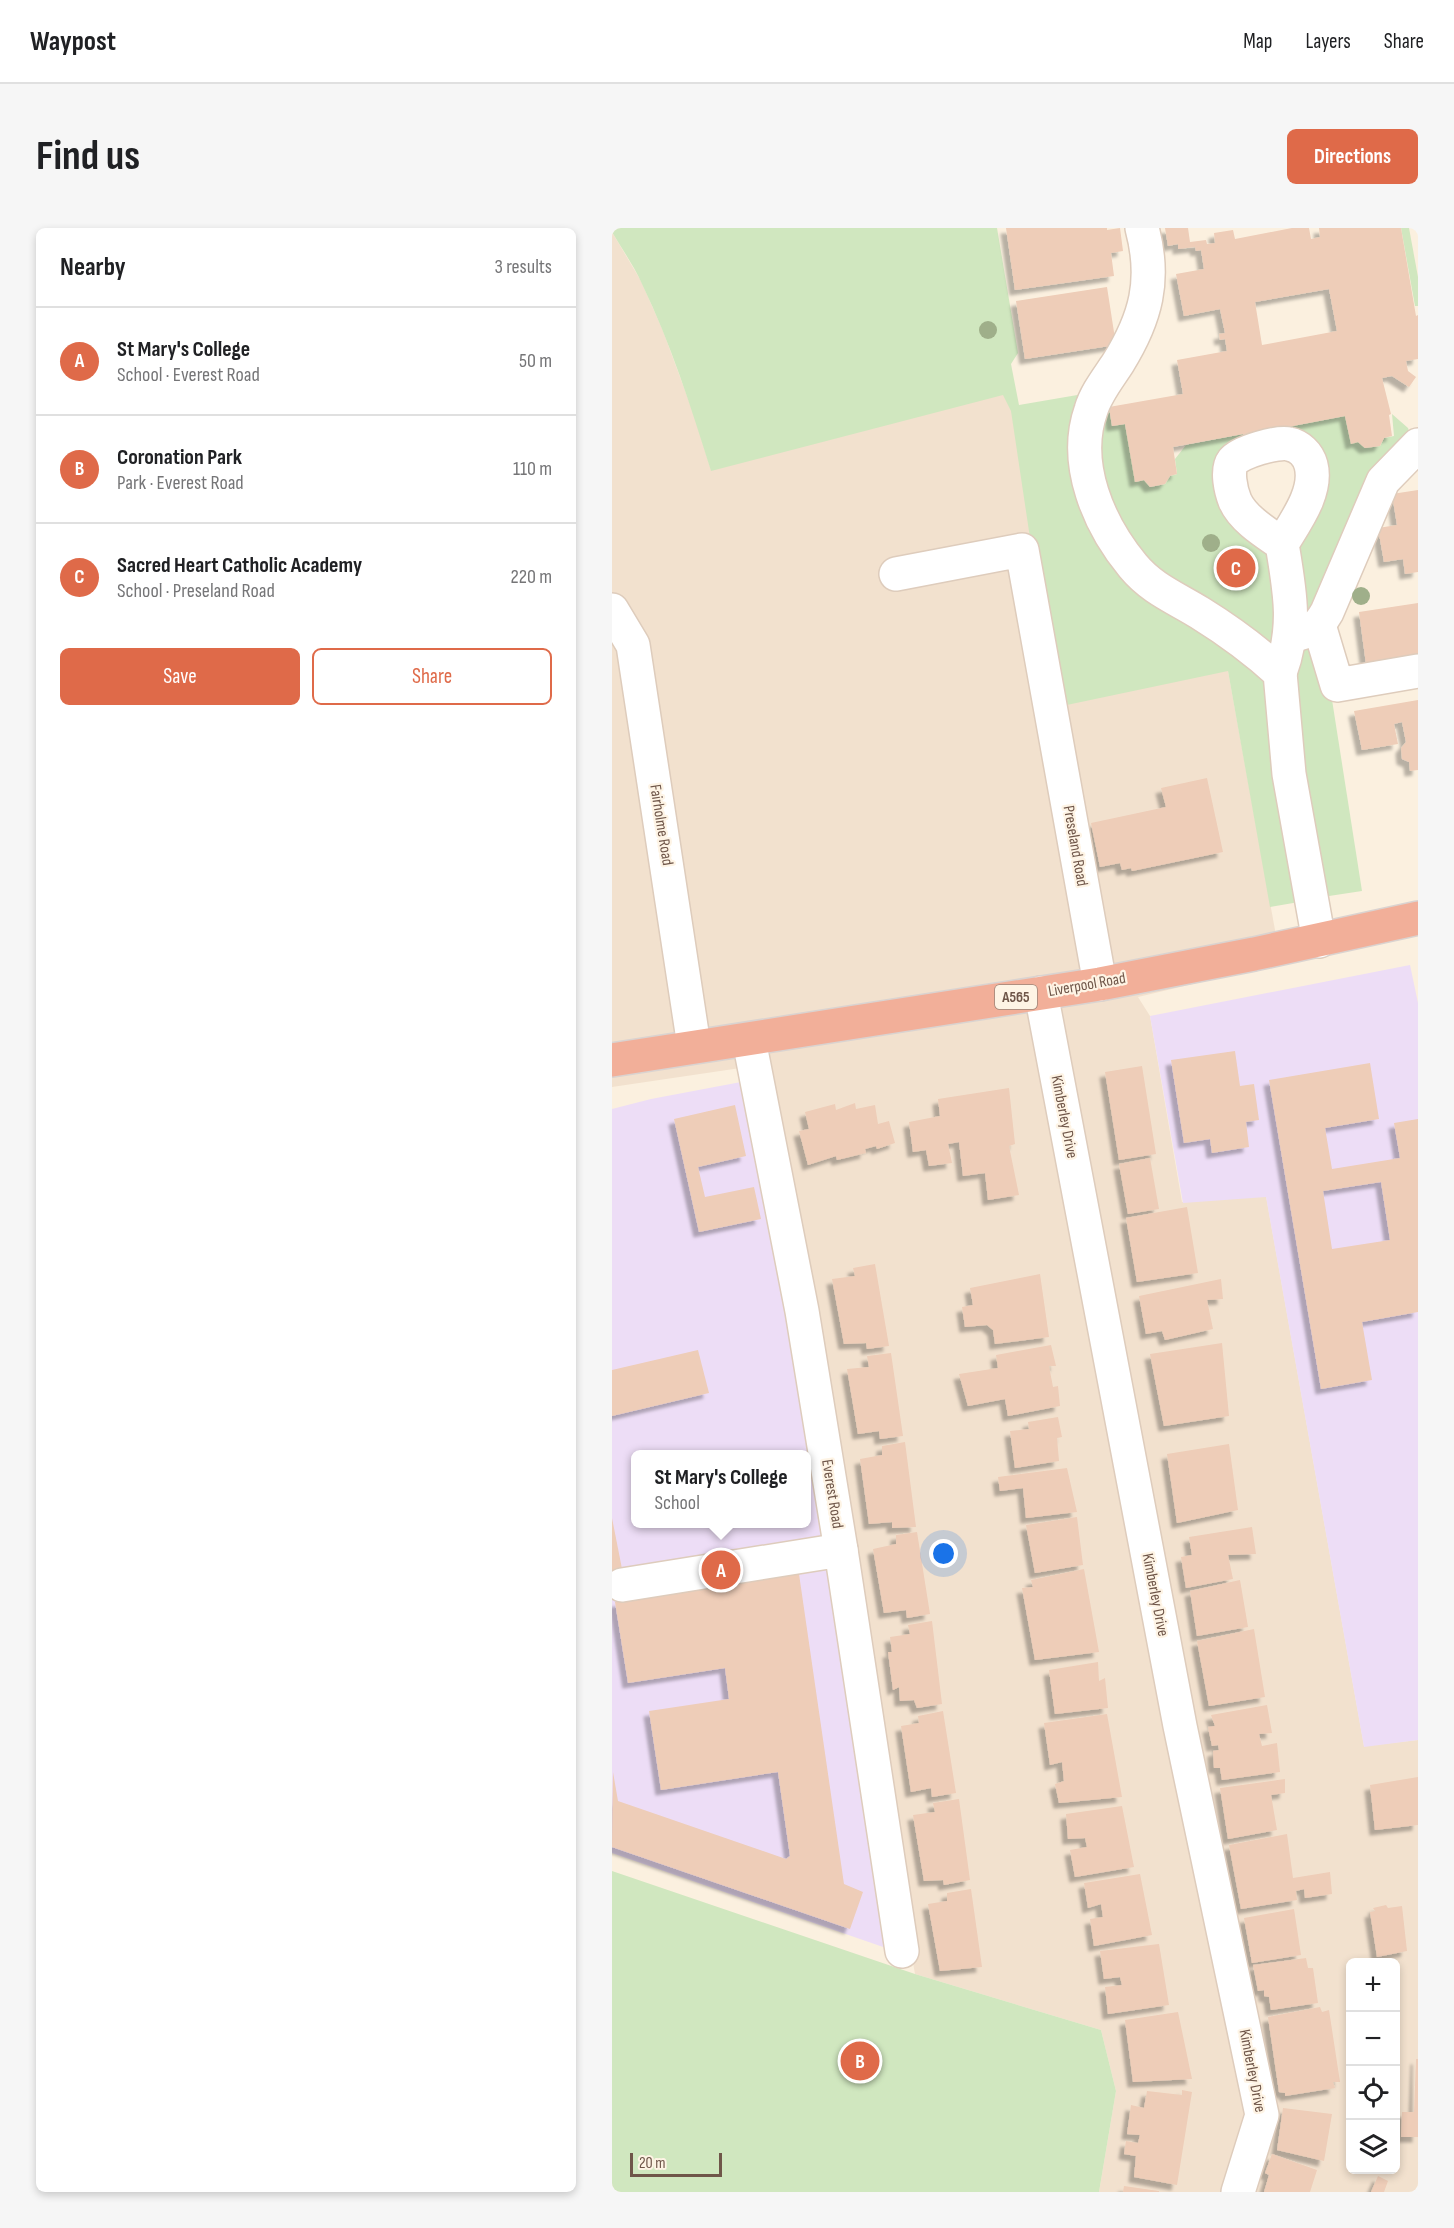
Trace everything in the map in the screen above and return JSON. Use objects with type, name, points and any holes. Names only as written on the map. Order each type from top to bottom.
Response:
[{"type":"highway","name":"Liverpool Road","points":[[612,1060],[1100,984],[1319,941],[1418,918]]},
{"type":"street","points":[[1142,228],[1149,253],[1146,294],[1139,324],[1131,343],[1091,409],[1086,429],[1085,455],[1094,497],[1102,520],[1116,544],[1148,583],[1238,638],[1280,674]]},
{"type":"street","points":[[1319,941],[1289,774],[1280,674],[1287,655],[1305,630],[1327,612],[1383,481],[1418,445]]},
{"type":"street","points":[[1282,544],[1290,605],[1337,685],[1418,671]]},
{"type":"street","name":"Preseland Road","points":[[896,574],[1022,550],[1100,984]]},
{"type":"street","name":"Fairholme Road","points":[[612,609],[633,645],[694,1047]]},
{"type":"street","name":"Kimberley Drive","points":[[1041,993],[1180,1726],[1262,2115],[1238,2192]]},
{"type":"street","name":"Everest Road","points":[[748,1040],[802,1311],[902,1951]]},
{"type":"street","points":[[622,1585],[841,1550]]},
{"type":"shaded area","points":[[612,232],[641,281],[663,331],[694,415],[711,470],[1003,394],[1228,671],[1281,963],[1138,997],[1150,1016],[1182,1202],[1266,1196],[1364,1746],[1418,1740],[1418,2192],[1099,2192],[1116,2091],[1101,2030],[915,1974],[754,1066],[612,1087]]},
{"type":"shaded area","points":[[1410,965],[1418,1003],[1418,1740],[1364,1747],[1266,1197],[1183,1203],[1150,1016]]},
{"type":"shaded area","points":[[741,1082],[787,1286],[886,1948],[612,1853],[612,1109]]},
{"type":"green space","points":[[612,228],[997,228],[1018,353],[1011,364],[1019,405],[1089,393],[1092,517],[1264,673],[1299,902],[1270,907],[1228,671],[1062,706],[1042,618],[1011,411],[1003,395],[711,471],[662,330],[639,277],[612,232]]},
{"type":"green space","points":[[1401,228],[1409,228],[1418,277],[1418,306],[1415,306]]},
{"type":"green space","points":[[1108,402],[1112,426],[1125,424],[1136,482],[1144,480],[1150,487],[1165,484],[1170,476],[1177,474],[1175,459],[1186,445],[1243,434],[1244,441],[1217,459],[1213,481],[1220,501],[1270,558],[1280,607],[1270,652],[1126,544],[1096,453]]},
{"type":"green space","points":[[1392,414],[1408,428],[1410,434],[1309,627],[1297,551],[1319,499],[1277,429],[1345,416],[1351,443],[1358,442],[1365,448],[1380,446],[1384,438],[1394,436]]},
{"type":"green space","points":[[1303,645],[1313,646],[1330,687],[1362,891],[1329,896],[1322,893],[1310,819],[1296,682]]},
{"type":"green space","points":[[612,1871],[915,1974],[1101,2030],[1116,2091],[1099,2192],[612,2192]]},
{"type":"building","points":[[1006,228],[1107,228],[1107,230],[1120,228],[1123,251],[1111,253],[1114,276],[1015,290]]},
{"type":"building","points":[[1165,228],[1188,228],[1190,242],[1206,240],[1207,244],[1215,243],[1214,233],[1233,230],[1235,239],[1292,228],[1309,228],[1311,239],[1320,237],[1319,228],[1401,228],[1416,316],[1418,315],[1418,359],[1406,361],[1408,371],[1416,377],[1409,387],[1392,376],[1382,378],[1391,414],[1389,415],[1392,436],[1384,438],[1380,446],[1365,448],[1358,442],[1351,444],[1345,416],[1277,429],[1244,441],[1243,434],[1173,447],[1177,474],[1170,476],[1165,484],[1150,487],[1144,480],[1135,482],[1125,424],[1112,426],[1109,407],[1183,394],[1177,360],[1227,351],[1225,339],[1220,340],[1219,334],[1225,333],[1220,309],[1184,316],[1176,274],[1204,269],[1201,250],[1196,251],[1195,247],[1178,249],[1178,244],[1168,246]],"holes":[[[1329,289],[1337,331],[1262,345],[1255,302]]]},
{"type":"building","points":[[1107,287],[1116,345],[1025,359],[1016,301]]},
{"type":"building","points":[[1418,490],[1418,572],[1405,574],[1403,559],[1384,562],[1378,528],[1397,525],[1392,494]]},
{"type":"building","points":[[1418,603],[1418,655],[1366,664],[1359,612]]},
{"type":"building","points":[[1418,700],[1418,770],[1410,771],[1409,762],[1402,759],[1401,748],[1406,742],[1402,722],[1394,724],[1398,744],[1362,750],[1354,711]]},
{"type":"building","points":[[1207,778],[1223,852],[1132,871],[1131,868],[1122,870],[1120,863],[1100,867],[1091,823],[1166,807],[1161,788]]},
{"type":"building","points":[[1235,1051],[1240,1086],[1254,1084],[1259,1120],[1246,1122],[1249,1147],[1212,1153],[1210,1139],[1184,1143],[1171,1060]]},
{"type":"building","points":[[1370,1063],[1379,1119],[1325,1128],[1332,1169],[1400,1158],[1394,1123],[1418,1119],[1418,1312],[1362,1322],[1372,1380],[1321,1389],[1269,1080]],"holes":[[[1381,1182],[1390,1240],[1332,1249],[1323,1191]]]},
{"type":"building","points":[[1142,1066],[1156,1154],[1119,1160],[1105,1072]]},
{"type":"building","points":[[1009,1088],[1015,1144],[1009,1146],[1019,1195],[988,1200],[985,1173],[963,1176],[959,1142],[948,1144],[952,1163],[929,1166],[926,1150],[913,1152],[909,1122],[940,1116],[938,1099]]},
{"type":"building","points":[[855,1103],[856,1109],[875,1105],[878,1124],[889,1121],[895,1143],[877,1149],[876,1146],[865,1149],[866,1153],[837,1160],[836,1156],[808,1165],[799,1131],[809,1129],[805,1112],[835,1104],[836,1110]]},
{"type":"building","points":[[735,1105],[746,1156],[698,1167],[705,1197],[754,1187],[761,1219],[699,1232],[674,1119]]},
{"type":"building","points":[[1150,1158],[1159,1209],[1128,1214],[1119,1164]]},
{"type":"building","points":[[1187,1207],[1198,1273],[1137,1282],[1126,1218]]},
{"type":"building","points":[[875,1264],[889,1346],[867,1349],[866,1343],[844,1344],[832,1279],[855,1276],[853,1268]]},
{"type":"building","points":[[1040,1274],[1049,1337],[995,1344],[993,1330],[987,1325],[965,1327],[962,1307],[973,1305],[970,1288]]},
{"type":"building","points":[[1221,1279],[1223,1299],[1207,1300],[1213,1329],[1165,1340],[1162,1331],[1146,1334],[1139,1296]]},
{"type":"building","points":[[1222,1343],[1229,1416],[1164,1426],[1150,1354]]},
{"type":"building","points":[[1051,1345],[1056,1366],[1049,1366],[1053,1387],[1058,1386],[1060,1406],[1008,1416],[1005,1399],[968,1406],[959,1374],[998,1368],[996,1355]]},
{"type":"building","points":[[698,1350],[709,1393],[612,1416],[612,1370]]},
{"type":"building","points":[[891,1353],[903,1436],[880,1439],[879,1431],[858,1434],[847,1369],[869,1367],[867,1356]]},
{"type":"building","points":[[1058,1417],[1062,1437],[1057,1438],[1059,1461],[1015,1468],[1010,1431],[1029,1429],[1028,1422]]},
{"type":"building","points":[[905,1442],[916,1527],[892,1528],[892,1522],[869,1524],[860,1459],[882,1455],[882,1446]]},
{"type":"building","points":[[1229,1444],[1238,1510],[1177,1523],[1167,1454]]},
{"type":"building","points":[[1067,1468],[1077,1512],[1026,1518],[1023,1488],[1000,1491],[998,1477]]},
{"type":"building","points":[[1077,1517],[1083,1565],[1035,1573],[1026,1525]]},
{"type":"building","points":[[612,1518],[624,1579],[612,1581]]},
{"type":"building","points":[[1252,1527],[1256,1554],[1228,1555],[1233,1579],[1186,1588],[1181,1557],[1192,1555],[1189,1537]]},
{"type":"building","points":[[917,1532],[930,1614],[907,1618],[906,1610],[884,1613],[873,1549],[896,1544],[896,1535]]},
{"type":"building","points":[[1084,1569],[1099,1652],[1035,1660],[1022,1588],[1033,1587],[1031,1580]]},
{"type":"building","points":[[799,1574],[844,1884],[863,1892],[850,1929],[612,1847],[613,1772],[618,1801],[786,1859],[790,1856],[778,1772],[661,1790],[649,1711],[729,1699],[725,1668],[628,1683],[615,1602]]},
{"type":"building","points":[[1240,1580],[1248,1627],[1197,1636],[1190,1591]]},
{"type":"building","points":[[932,1621],[942,1704],[917,1708],[914,1700],[900,1701],[899,1687],[893,1690],[888,1652],[892,1652],[890,1637],[910,1634],[908,1625]]},
{"type":"building","points":[[1254,1629],[1265,1697],[1209,1706],[1197,1641]]},
{"type":"building","points":[[1098,1662],[1099,1681],[1105,1678],[1108,1708],[1055,1714],[1049,1670]]},
{"type":"building","points":[[1267,1705],[1272,1733],[1259,1734],[1262,1746],[1277,1743],[1280,1772],[1222,1780],[1220,1768],[1214,1768],[1213,1751],[1219,1750],[1218,1745],[1212,1746],[1208,1727],[1215,1726],[1211,1715]]},
{"type":"building","points":[[943,1711],[956,1793],[932,1797],[931,1788],[911,1792],[901,1726],[919,1723],[918,1716]]},
{"type":"building","points":[[1107,1714],[1122,1797],[1059,1803],[1055,1784],[1064,1781],[1062,1762],[1050,1765],[1044,1723]]},
{"type":"building","points":[[1418,1777],[1418,1825],[1375,1830],[1370,1785]]},
{"type":"building","points":[[1285,1779],[1285,1793],[1271,1795],[1277,1830],[1228,1839],[1220,1788]]},
{"type":"building","points":[[959,1799],[970,1880],[944,1885],[943,1880],[924,1881],[913,1815],[935,1812],[933,1803]]},
{"type":"building","points":[[1122,1806],[1134,1867],[1075,1877],[1070,1850],[1087,1847],[1085,1838],[1068,1839],[1066,1814]]},
{"type":"building","points":[[1287,1834],[1293,1878],[1330,1872],[1332,1894],[1305,1898],[1304,1889],[1296,1891],[1297,1900],[1241,1909],[1229,1845]]},
{"type":"building","points":[[1140,1874],[1152,1935],[1094,1946],[1090,1919],[1103,1917],[1101,1904],[1088,1908],[1084,1883]]},
{"type":"building","points":[[971,1889],[982,1967],[940,1971],[928,1904],[947,1901],[947,1893]]},
{"type":"building","points":[[1386,1905],[1388,1908],[1402,1906],[1407,1951],[1377,1957],[1370,1912],[1375,1911],[1373,1908]]},
{"type":"building","points":[[1294,1909],[1301,1955],[1252,1963],[1244,1918]]},
{"type":"building","points":[[1159,1944],[1169,2005],[1108,2014],[1105,1987],[1122,1985],[1120,1977],[1104,1979],[1100,1951]]},
{"type":"building","points":[[1306,1958],[1308,1968],[1313,1968],[1318,2003],[1271,2010],[1269,1997],[1264,1996],[1264,1990],[1258,1991],[1253,1965]]},
{"type":"building","points":[[1320,2007],[1322,2012],[1329,2010],[1340,2082],[1333,2082],[1335,2088],[1285,2096],[1285,2093],[1279,2092],[1268,2017]]},
{"type":"building","points":[[1178,2012],[1192,2079],[1133,2082],[1125,2020]]},
{"type":"building","points":[[1416,2059],[1418,2059],[1418,2137],[1401,2137],[1402,2112],[1414,2112]]},
{"type":"building","points":[[1182,2090],[1192,2092],[1177,2185],[1134,2177],[1136,2156],[1124,2154],[1126,2141],[1138,2143],[1140,2135],[1127,2134],[1131,2105],[1144,2108],[1147,2091],[1182,2095]]},
{"type":"building","points":[[1283,2108],[1332,2114],[1324,2161],[1277,2150]]},
{"type":"building","points":[[1272,2154],[1317,2170],[1310,2192],[1264,2192],[1269,2175],[1265,2173]]},
{"type":"building","points":[[1378,2176],[1388,2181],[1384,2192],[1371,2192]]},
{"type":"building","points":[[1124,2186],[1159,2191],[1159,2192],[1123,2192]]},
{"type":"place","name":"Sacred Heart Catholic Academy","points":[[1236,568]]},
{"type":"place","name":"St Mary's College","points":[[721,1570]]},
{"type":"place","name":"Coronation Park","points":[[860,2061]]}]
